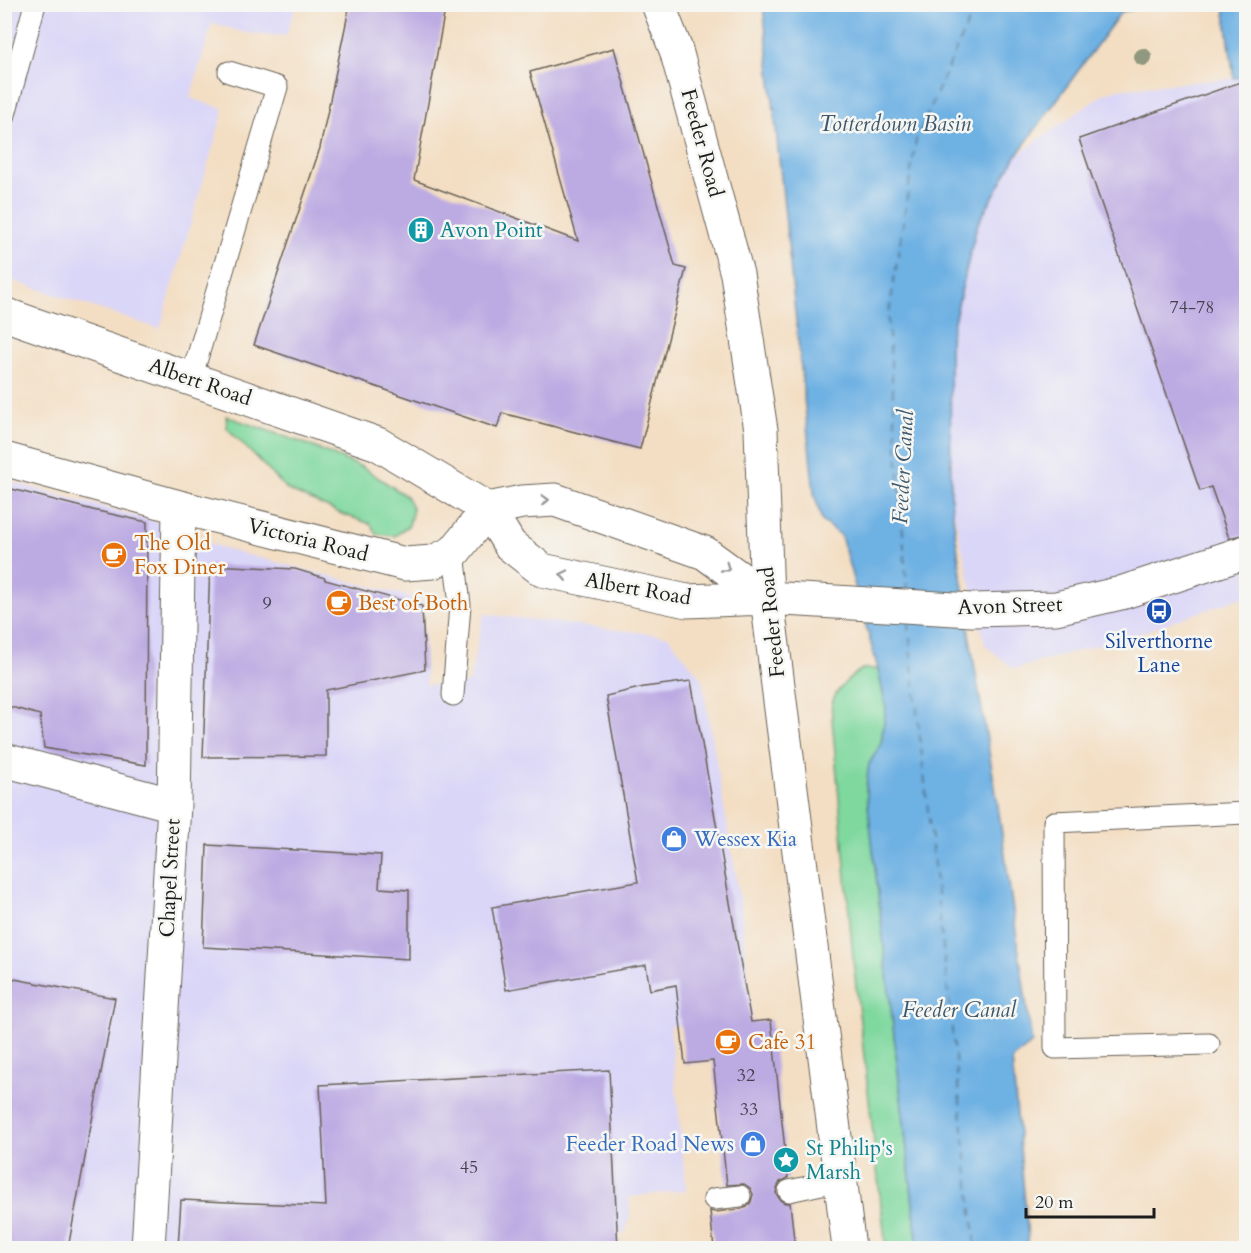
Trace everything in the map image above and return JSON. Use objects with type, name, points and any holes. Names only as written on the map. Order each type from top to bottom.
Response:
[{"type":"street","name":"Feeder Road","points":[[658,4],[676,50],[737,274],[761,430],[767,598],[849,1248]]},
{"type":"street","name":"Albert Road","points":[[4,314],[378,444],[488,509],[510,545],[542,570],[687,600],[767,598]]},
{"type":"street","name":"Victoria Road","points":[[4,459],[179,507],[405,564],[433,562],[454,552]]},
{"type":"street","points":[[454,552],[488,509],[522,502],[555,500],[705,553],[767,598]]},
{"type":"street","name":"Chapel Street","points":[[148,1248],[174,805],[179,507]]},
{"type":"street","name":"Avon Street","points":[[767,598],[972,610],[1056,608],[1121,593],[1246,552]]},
{"type":"street","points":[[4,760],[174,805]]},
{"type":"lane","points":[[4,118],[35,4]]},
{"type":"lane","points":[[191,379],[277,87],[229,72]]},
{"type":"lane","points":[[453,695],[460,605],[454,552]]},
{"type":"lane","points":[[1209,1044],[1055,1048],[1054,822],[1246,813]]},
{"type":"lane","points":[[789,1191],[840,1180]]},
{"type":"lane","points":[[714,1199],[740,1196]]},
{"type":"shaded area","points":[[5,5],[296,5],[286,36],[246,33],[212,23],[190,98],[224,109],[160,329],[5,278]]},
{"type":"shaded area","points":[[1246,77],[1246,596],[1134,635],[1014,669],[985,645],[951,501],[950,338],[977,225],[1016,156],[1104,94],[1118,89]]},
{"type":"shaded area","points":[[4,480],[155,521],[225,549],[422,600],[426,685],[469,683],[484,614],[668,636],[702,679],[740,900],[752,1018],[670,1026],[686,1190],[629,1197],[630,1215],[625,1233],[619,1234],[620,1248],[5,1248]]},
{"type":"green space","points":[[226,416],[306,444],[362,467],[406,496],[413,509],[409,525],[395,536],[376,534],[371,524],[288,490],[227,428]]},
{"type":"green space","points":[[862,669],[878,669],[886,708],[881,744],[869,764],[866,787],[918,1248],[886,1248],[854,969],[832,707],[840,688]]},
{"type":"water","points":[[763,5],[1156,5],[1121,12],[1016,156],[977,225],[950,338],[951,501],[1032,1043],[1012,1059],[1029,1248],[918,1248],[866,787],[869,764],[881,744],[886,708],[878,669],[841,536],[822,521],[814,493]]},
{"type":"water","points":[[1224,5],[1246,5],[1246,77],[1234,78]]},
{"type":"building","name":"Avon Point","points":[[350,4],[446,4],[414,180],[578,241],[530,72],[614,48],[675,266],[686,269],[640,449],[502,413],[497,428],[254,345],[320,148]]},
{"type":"building","points":[[1246,80],[1246,534],[1229,538],[1211,487],[1200,491],[1079,139]]},
{"type":"building","points":[[4,487],[147,522],[146,765],[44,748],[40,715],[4,705]]},
{"type":"building","points":[[210,565],[295,569],[325,578],[325,580],[422,606],[425,670],[326,690],[326,756],[203,757]]},
{"type":"building","points":[[691,681],[751,1022],[771,1020],[788,1178],[780,1182],[776,1193],[780,1200],[790,1203],[795,1248],[714,1248],[710,1211],[747,1207],[753,1194],[744,1184],[727,1185],[713,1061],[685,1064],[676,985],[650,990],[646,965],[506,990],[492,907],[638,882],[606,696],[644,687]]},
{"type":"building","points":[[207,845],[381,855],[379,888],[409,890],[409,959],[203,947]]},
{"type":"building","points":[[4,977],[115,998],[68,1248],[4,1248]]},
{"type":"building","points":[[609,1070],[618,1248],[178,1248],[181,1200],[326,1206],[320,1085]]},
{"type":"ferry route","points":[[907,591],[888,319],[916,140],[972,14],[1014,4]]},
{"type":"ferry route","points":[[909,623],[976,1248]]},
{"type":"place","name":"Avon Point","points":[[421,230]]},
{"type":"place","name":"The Old Fox Diner","points":[[114,555]]},
{"type":"place","name":"Best of Both","points":[[339,603]]},
{"type":"place","name":"Silverthorne Lane","points":[[1159,611]]},
{"type":"place","name":"Wessex Kia","points":[[674,839]]},
{"type":"place","name":"Cafe 31","points":[[728,1042]]},
{"type":"place","name":"Feeder Road News","points":[[753,1144]]},
{"type":"place","name":"St Philip's Marsh","points":[[786,1160]]},
{"type":"water label","name":"Totterdown Basin","points":[[895,124]]},
{"type":"water label","name":"Feeder Canal","points":[[903,467]]},
{"type":"water label","name":"Feeder Canal","points":[[959,1010]]}]
